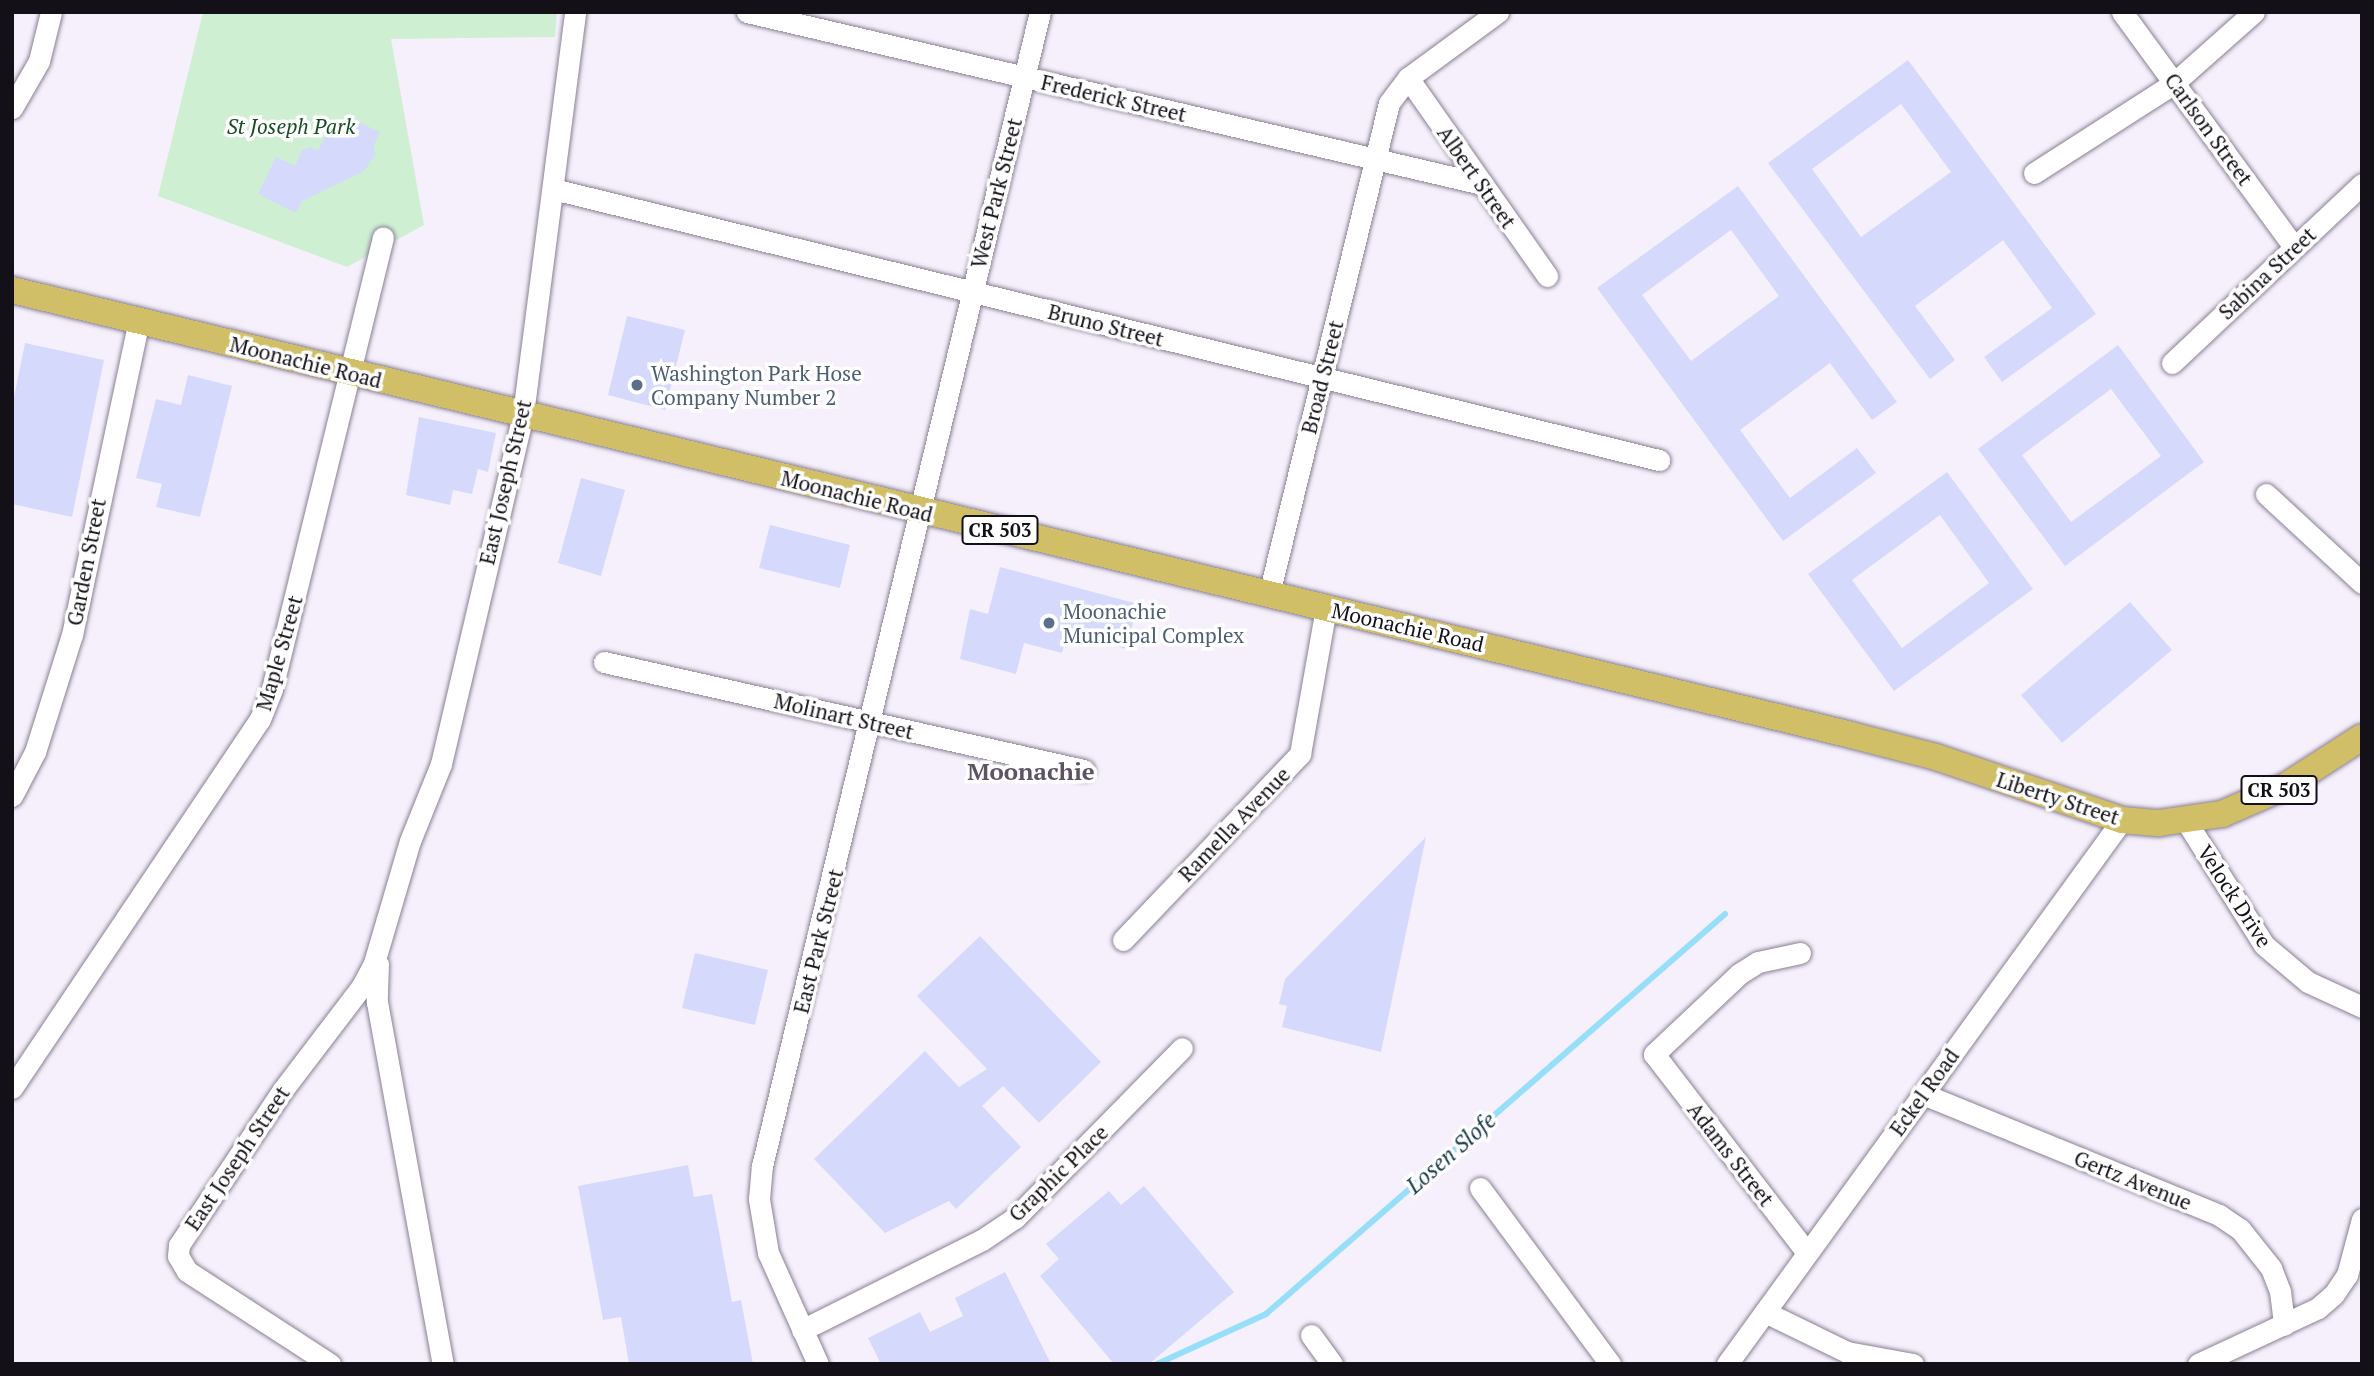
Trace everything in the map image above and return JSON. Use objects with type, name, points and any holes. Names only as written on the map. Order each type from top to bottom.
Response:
[{"type":"main road","name":"Moonachie Road","points":[[12,290],[1851,735],[1985,774]]},
{"type":"main road","name":"Liberty Street","points":[[1985,774],[2122,820],[2186,821],[2253,803],[2362,737]]},
{"type":"street","points":[[12,108],[38,61],[51,12]]},
{"type":"street","name":"East Joseph Street","points":[[330,1364],[187,1271],[178,1256],[179,1245],[282,1091],[362,986],[382,941],[410,841],[441,764],[523,414],[575,12]]},
{"type":"street","name":"Frederick Street","points":[[747,12],[1482,184]]},
{"type":"street","name":"West Park Street","points":[[920,511],[1040,12]]},
{"type":"street","name":"Broad Street","points":[[1269,594],[1389,103],[1408,78],[1498,12]]},
{"type":"street","name":"Carlson Street","points":[[2122,12],[2294,247]]},
{"type":"street","points":[[2034,173],[2174,83],[2254,12]]},
{"type":"street","name":"Albert Street","points":[[1408,78],[1547,276]]},
{"type":"street","name":"Sabina Street","points":[[2172,363],[2362,184]]},
{"type":"street","name":"Bruno Street","points":[[553,189],[1659,460]]},
{"type":"street","name":"Maple Street","points":[[12,1088],[260,719],[272,689],[383,237]]},
{"type":"street","name":"Garden Street","points":[[12,796],[35,752],[69,647],[139,321]]},
{"type":"street","points":[[2266,494],[2362,583]]},
{"type":"street","name":"East Park Street","points":[[818,1364],[768,1253],[759,1199],[762,1166],[920,511]]},
{"type":"street","name":"Ramella Avenue","points":[[1123,940],[1300,754],[1326,608]]},
{"type":"street","name":"Molinart Street","points":[[604,662],[1084,770]]},
{"type":"street","name":"Eckel Road","points":[[1727,1364],[2122,820]]},
{"type":"street","name":"Velock Drive","points":[[2186,821],[2264,945],[2308,982],[2362,1007]]},
{"type":"street","name":"East Joseph Street","points":[[382,941],[377,1002],[443,1364]]},
{"type":"street","name":"Adams Street","points":[[1800,953],[1768,959],[1739,974],[1654,1054],[1807,1253]]},
{"type":"street","name":"Graphic Place","points":[[802,1330],[982,1240],[1015,1218],[1182,1048]]},
{"type":"street","name":"Gertz Avenue","points":[[1923,1094],[2219,1215],[2257,1246],[2271,1268],[2280,1292],[2284,1325]]},
{"type":"street","points":[[1480,1188],[1610,1364]]},
{"type":"street","points":[[2198,1364],[2318,1308],[2334,1294],[2347,1275],[2362,1219]]},
{"type":"street","points":[[1765,1312],[1847,1352],[1913,1364]]},
{"type":"street","points":[[1311,1335],[1332,1364]]},
{"type":"green space","name":"St Joseph Park","points":[[203,12],[557,12],[555,37],[391,39],[424,225],[347,267],[158,196]]},
{"type":"building","points":[[1908,60],[2096,314],[2002,382],[1984,357],[2052,308],[2003,240],[1915,306],[1955,360],[1930,379],[1768,163]],"holes":[[[1901,104],[1951,172],[1861,237],[1812,169]]]},
{"type":"building","points":[[352,119],[380,132],[373,147],[376,154],[364,171],[302,201],[296,213],[258,194],[276,157],[295,166],[302,150],[310,147],[318,151],[328,131]]},
{"type":"building","points":[[1738,186],[1897,402],[1872,420],[1830,363],[1740,430],[1790,498],[1857,448],[1876,473],[1783,541],[1597,288]],"holes":[[[1731,230],[1779,296],[1691,361],[1642,295]]]},
{"type":"building","points":[[627,316],[685,330],[665,410],[608,395]]},
{"type":"building","points":[[25,343],[104,360],[72,517],[12,504],[12,407]]},
{"type":"building","points":[[2118,345],[2204,462],[2065,566],[1978,449]],"holes":[[[2111,389],[2161,456],[2071,522],[2022,455]]]},
{"type":"building","points":[[188,375],[232,386],[200,517],[156,507],[162,484],[136,478],[156,399],[181,405]]},
{"type":"building","points":[[419,417],[496,433],[488,472],[478,469],[472,494],[453,490],[450,505],[406,495]]},
{"type":"building","points":[[1947,472],[2033,589],[1894,691],[1808,574]],"holes":[[[1940,515],[1989,583],[1902,648],[1852,580]]]},
{"type":"building","points":[[581,478],[625,490],[601,576],[558,563]]},
{"type":"building","points":[[770,525],[850,545],[840,588],[759,568]]},
{"type":"building","name":"Moonachie Municipal Complex","points":[[1000,567],[1138,604],[1126,649],[1067,633],[1062,653],[1024,643],[1016,674],[960,659],[970,609],[988,614]]},
{"type":"building","points":[[2130,602],[2172,650],[2062,743],[2021,695]]},
{"type":"building","points":[[1426,837],[1381,1052],[1282,1027],[1287,1006],[1279,1004],[1285,979]]},
{"type":"building","points":[[980,936],[1101,1062],[1039,1123],[1003,1086],[982,1106],[1021,1147],[956,1209],[949,1201],[885,1233],[814,1159],[925,1051],[959,1087],[987,1069],[917,996]]},
{"type":"building","points":[[695,953],[768,970],[755,1025],[682,1008]]},
{"type":"building","points":[[688,1165],[694,1197],[712,1194],[732,1302],[741,1300],[753,1364],[629,1364],[621,1317],[603,1320],[578,1186]]},
{"type":"building","points":[[1144,1186],[1234,1292],[1149,1364],[1114,1364],[1040,1276],[1059,1259],[1046,1244],[1109,1191],[1121,1205]]},
{"type":"building","points":[[1005,1272],[1051,1364],[881,1364],[868,1338],[920,1312],[930,1332],[963,1316],[955,1298]]},
{"type":"waterway","name":"Losen Slofe","points":[[1157,1364],[1266,1314],[1725,914]]},
{"type":"place","name":"Washington Park Hose Company Number 2","points":[[637,385]]},
{"type":"place","name":"Moonachie Municipal Complex","points":[[1049,623]]},
{"type":"district","name":"Moonachie","points":[[1031,772]]}]
